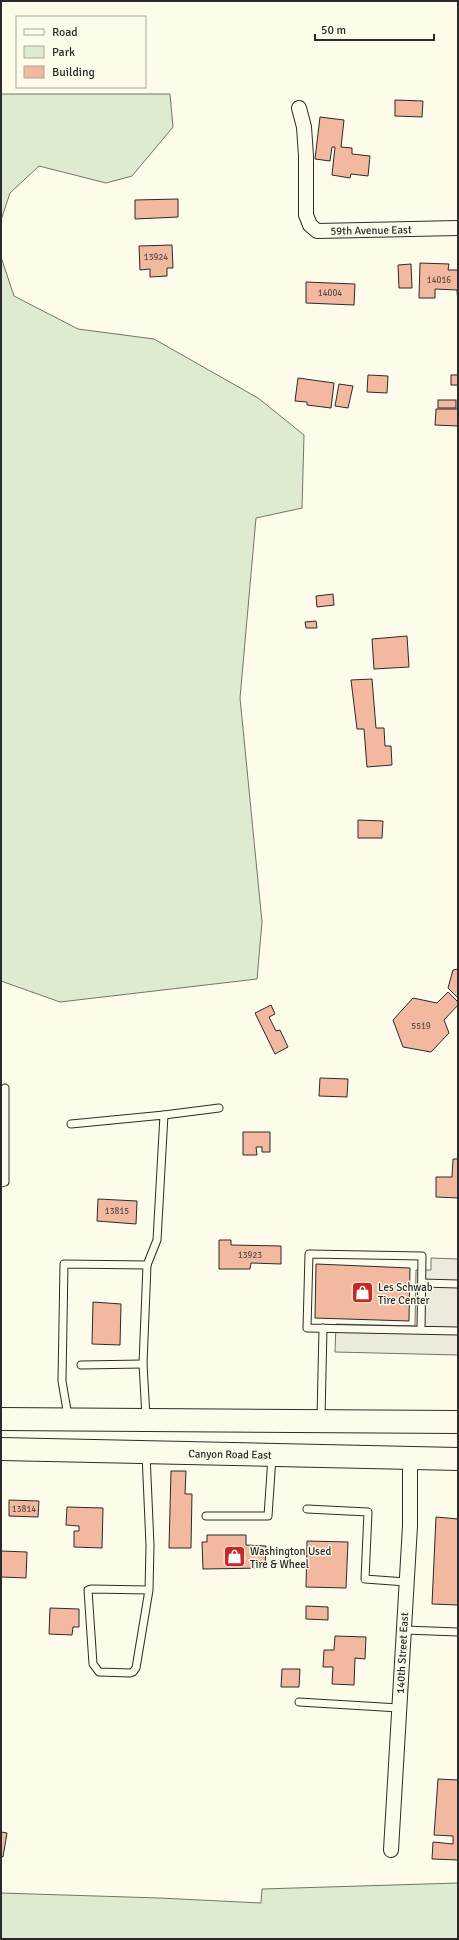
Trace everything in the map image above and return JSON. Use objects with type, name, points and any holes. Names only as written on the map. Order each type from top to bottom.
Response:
[{"type":"main road","points":[[1,1419],[458,1422]]},
{"type":"main road","points":[[1,1427],[69,1420]]},
{"type":"main road","name":"Canyon Road East","points":[[1,1449],[458,1458]]},
{"type":"main road","points":[[410,1457],[458,1450]]},
{"type":"street","name":"59th Avenue East","points":[[299,108],[304,127],[306,156],[306,215],[310,225],[317,231],[458,228]]},
{"type":"street","name":"140th Street East","points":[[391,1850],[410,1526],[410,1457]]},
{"type":"lane","points":[[1,1184],[5,1182],[5,1088]]},
{"type":"lane","points":[[71,1124],[219,1108]]},
{"type":"lane","points":[[146,1419],[143,1364],[147,1265],[157,1240],[164,1115]]},
{"type":"lane","points":[[421,1330],[422,1256],[309,1254],[307,1328],[458,1331]]},
{"type":"lane","points":[[69,1420],[62,1381],[64,1264],[147,1265]]},
{"type":"lane","points":[[422,1283],[458,1284]]},
{"type":"lane","points":[[321,1421],[323,1328]]},
{"type":"lane","points":[[81,1365],[143,1364]]},
{"type":"lane","points":[[146,1452],[150,1545],[149,1590],[136,1668],[133,1672],[99,1672],[93,1664],[88,1590],[91,1588],[149,1590]]},
{"type":"lane","points":[[206,1516],[268,1516],[272,1454]]},
{"type":"lane","points":[[307,1510],[368,1512],[365,1579],[406,1582]]},
{"type":"lane","points":[[404,1630],[458,1632]]},
{"type":"lane","points":[[299,1702],[399,1708]]},
{"type":"green space","points":[[1,94],[170,94],[173,127],[132,176],[106,183],[39,166],[10,193],[1,220]]},
{"type":"green space","points":[[1,257],[14,296],[78,329],[154,339],[258,398],[304,435],[302,508],[256,518],[240,698],[262,922],[257,979],[60,1002],[1,981]]},
{"type":"green space","points":[[458,1883],[458,1939],[1,1939],[1,1893],[261,1903],[262,1889]]},
{"type":"shaded area","points":[[431,1258],[458,1259],[458,1355],[335,1352],[336,1324],[415,1326],[416,1270],[431,1270]]},
{"type":"building","points":[[395,100],[423,101],[422,117],[395,116]]},
{"type":"building","points":[[320,117],[344,120],[341,147],[352,148],[352,154],[370,156],[368,176],[351,174],[350,178],[332,175],[335,147],[332,147],[330,161],[315,159]]},
{"type":"building","points":[[178,199],[178,217],[135,219],[135,200]]},
{"type":"building","points":[[172,245],[173,268],[167,268],[167,276],[150,277],[150,269],[140,270],[139,246]]},
{"type":"building","points":[[420,263],[449,264],[448,270],[458,270],[458,304],[457,290],[435,289],[435,298],[419,298]]},
{"type":"building","points":[[411,264],[412,288],[399,288],[398,265]]},
{"type":"building","points":[[306,282],[355,284],[354,305],[306,303]]},
{"type":"building","points":[[368,375],[388,376],[387,393],[367,392]]},
{"type":"building","points":[[451,375],[458,375],[458,385],[451,385]]},
{"type":"building","points":[[298,378],[334,383],[331,408],[307,405],[307,402],[295,401]]},
{"type":"building","points":[[339,384],[353,386],[348,408],[335,406]]},
{"type":"building","points":[[438,400],[456,400],[456,408],[438,408]]},
{"type":"building","points":[[436,409],[458,409],[458,426],[435,425]]},
{"type":"building","points":[[333,594],[334,605],[317,607],[316,596]]},
{"type":"building","points":[[316,621],[317,628],[306,628],[305,622]]},
{"type":"building","points":[[407,636],[409,667],[374,669],[372,639]]},
{"type":"building","points":[[372,679],[376,728],[384,728],[385,746],[391,746],[392,765],[367,767],[364,729],[357,729],[351,680]]},
{"type":"building","points":[[358,820],[383,821],[382,838],[358,838]]},
{"type":"building","points":[[458,969],[458,998],[448,988],[453,970]]},
{"type":"building","points":[[448,992],[458,1002],[458,1005],[444,1020],[449,1033],[431,1052],[403,1047],[393,1020],[413,998],[437,1003]]},
{"type":"building","points":[[271,1005],[275,1014],[269,1017],[276,1031],[280,1030],[288,1047],[275,1054],[255,1013]]},
{"type":"building","points":[[320,1078],[348,1079],[347,1097],[319,1096]]},
{"type":"building","points":[[243,1132],[270,1132],[270,1152],[262,1152],[262,1147],[256,1147],[257,1155],[243,1155]]},
{"type":"building","points":[[453,1159],[458,1159],[458,1198],[436,1197],[436,1177],[452,1177]]},
{"type":"building","points":[[98,1199],[137,1201],[136,1224],[97,1221]]},
{"type":"building","points":[[219,1240],[231,1240],[231,1245],[281,1246],[281,1264],[251,1263],[250,1269],[219,1269]]},
{"type":"building","name":"Les Schwab Tire Center","points":[[316,1264],[410,1268],[409,1321],[315,1318]]},
{"type":"building","points":[[93,1302],[121,1304],[120,1345],[92,1344]]},
{"type":"building","points":[[171,1471],[186,1471],[185,1494],[192,1494],[191,1548],[169,1548]]},
{"type":"building","points":[[9,1500],[39,1501],[38,1517],[9,1516]]},
{"type":"building","points":[[67,1507],[103,1508],[102,1548],[74,1547],[74,1531],[79,1531],[79,1526],[66,1525]]},
{"type":"building","points":[[436,1517],[458,1519],[458,1605],[432,1604]]},
{"type":"building","name":"Washington Used Tire & Wheel","points":[[207,1535],[246,1535],[246,1545],[266,1546],[265,1568],[203,1569],[202,1542],[207,1542]]},
{"type":"building","points":[[307,1541],[348,1542],[346,1588],[306,1587]]},
{"type":"building","points":[[1,1551],[27,1552],[26,1578],[1,1577]]},
{"type":"building","points":[[306,1606],[328,1607],[328,1620],[306,1619]]},
{"type":"building","points":[[50,1608],[79,1609],[79,1627],[73,1627],[72,1635],[49,1634]]},
{"type":"building","points":[[335,1636],[366,1637],[365,1659],[355,1658],[354,1685],[332,1684],[333,1667],[323,1667],[324,1650],[334,1650]]},
{"type":"building","points":[[282,1669],[300,1669],[299,1687],[281,1687]]},
{"type":"building","points":[[438,1779],[458,1780],[458,1860],[432,1859],[433,1842],[453,1844],[453,1836],[434,1835]]},
{"type":"building","points":[[1,1832],[7,1833],[3,1857],[1,1856]]},
{"type":"place","name":"Les Schwab Tire Center","points":[[363,1293]]},
{"type":"place","name":"Washington Used Tire & Wheel","points":[[234,1557]]}]
